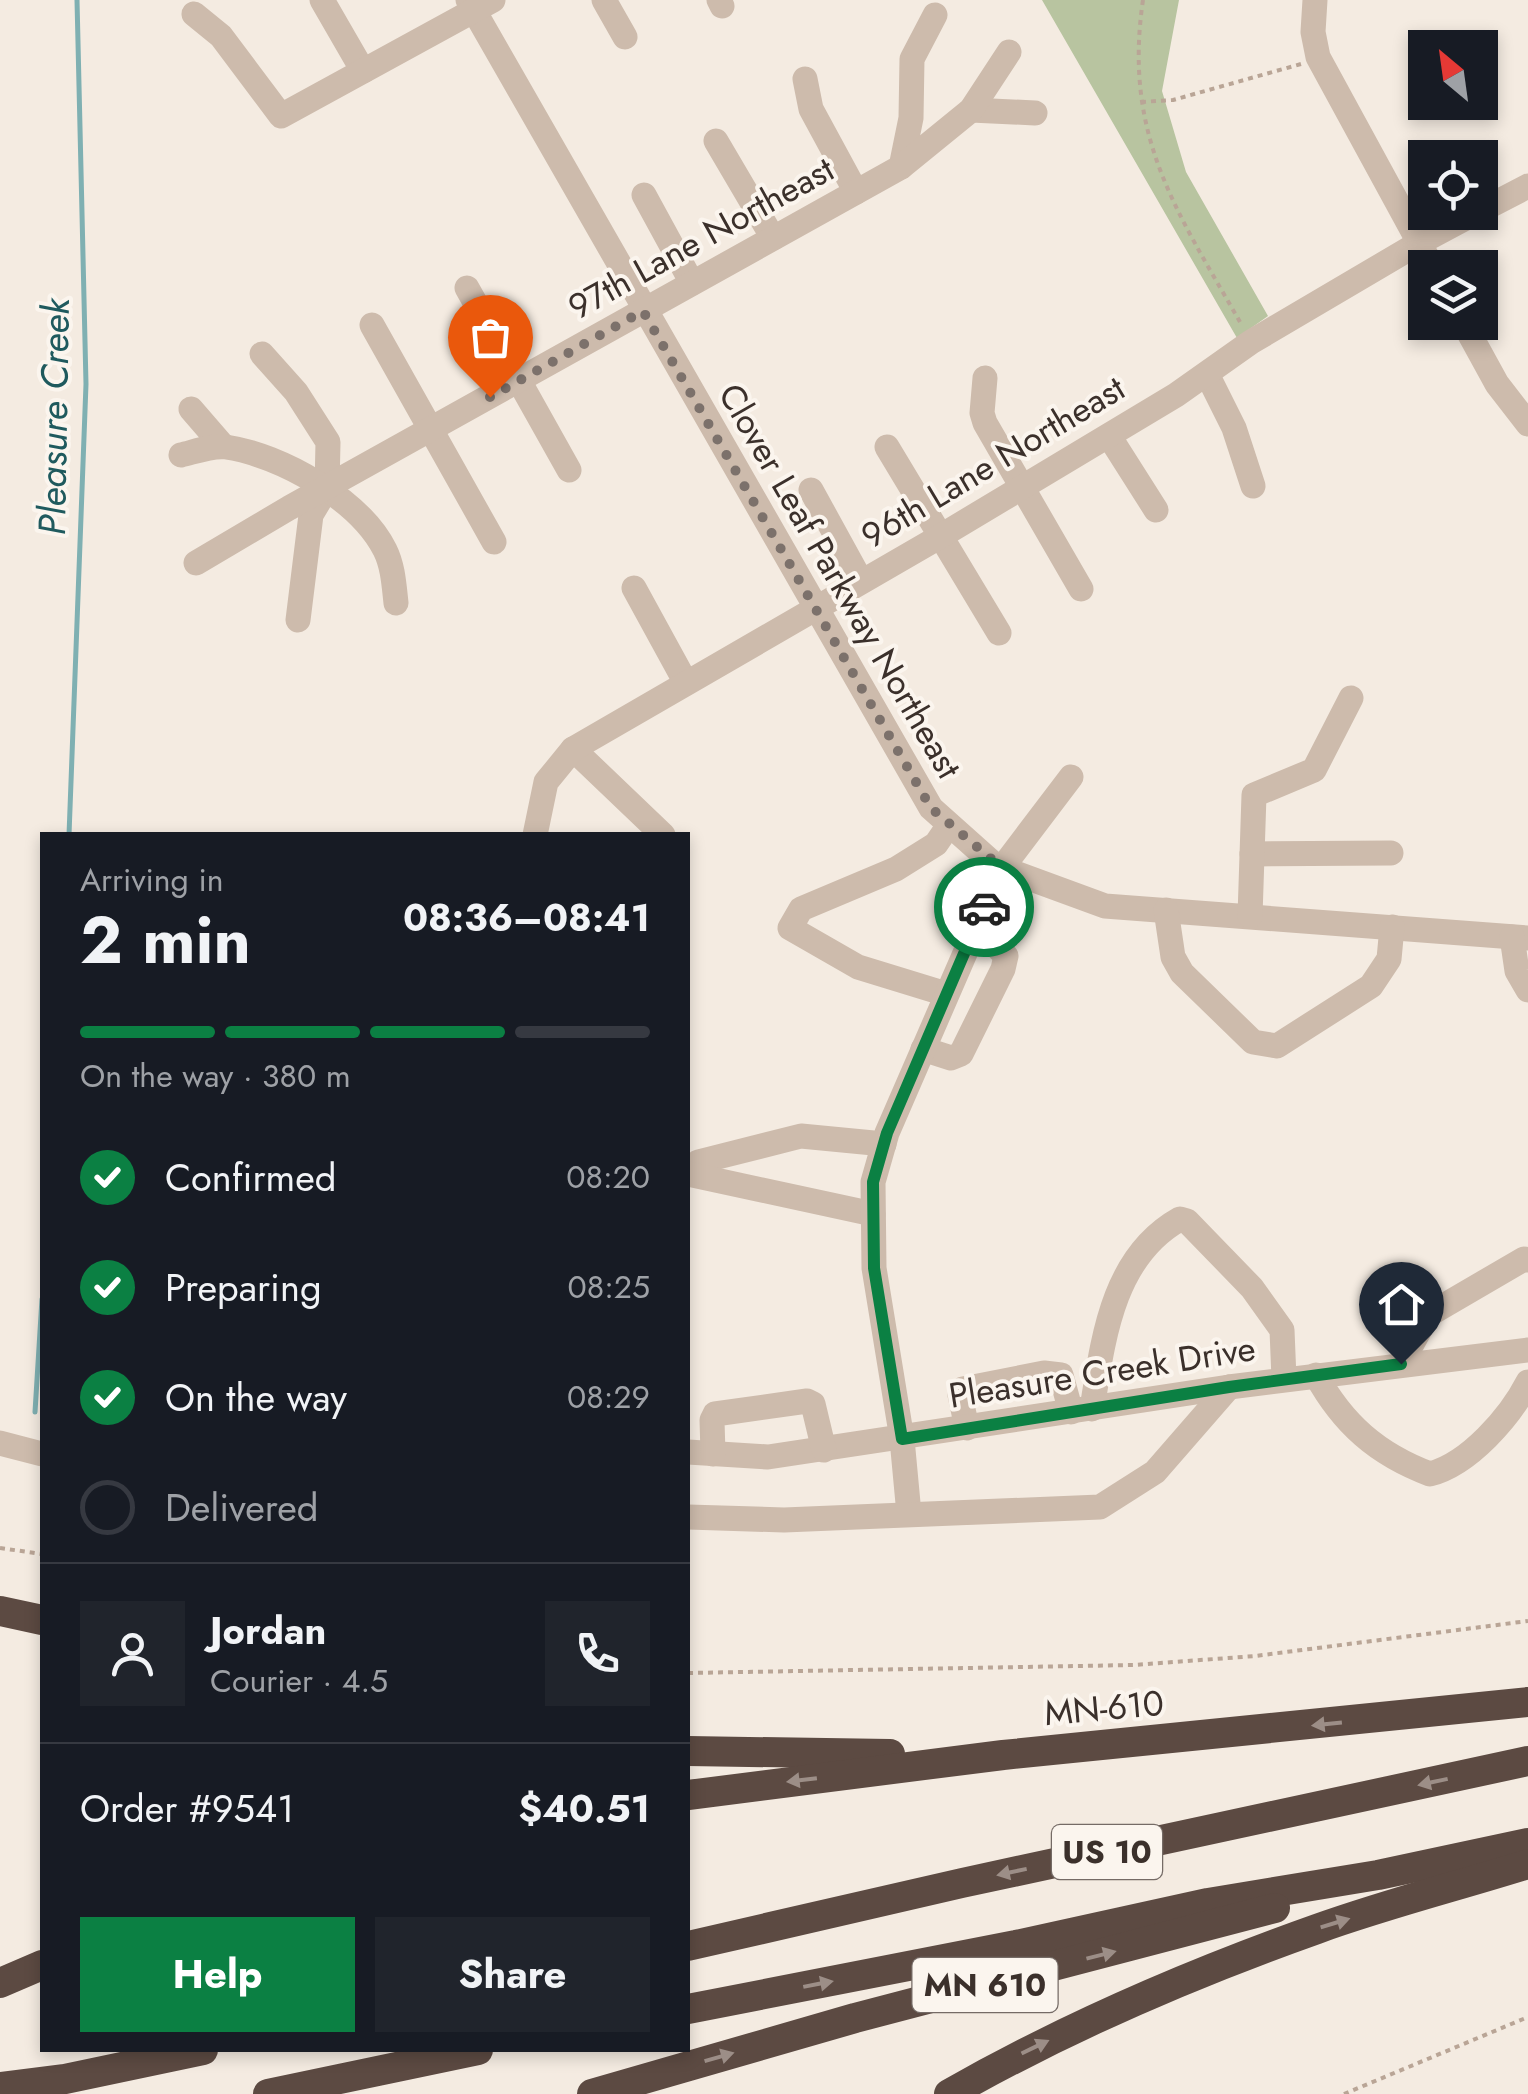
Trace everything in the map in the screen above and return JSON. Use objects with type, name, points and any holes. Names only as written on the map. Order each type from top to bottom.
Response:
[{"type":"highway","points":[[0,1610],[40,1620]]},
{"type":"highway","name":"MN-610","points":[[690,1795],[1003,1755],[1528,1702]]},
{"type":"highway","points":[[690,1751],[1003,1755]]},
{"type":"highway","name":"US 10","points":[[690,1946],[1528,1761]]},
{"type":"highway","name":"US 10","points":[[690,2009],[1208,1903],[1378,1875],[1528,1842]]},
{"type":"highway","points":[[949,2094],[1027,2050],[1167,1986],[1320,1928],[1528,1864]]},
{"type":"highway","name":"MN 610","points":[[592,2094],[855,2018],[1237,1920],[1378,1875]]},
{"type":"highway","points":[[0,1983],[40,1966]]},
{"type":"highway","points":[[0,2087],[65,2079],[193,2052]]},
{"type":"highway","points":[[268,2094],[468,2052]]},
{"type":"street","points":[[322,0],[364,71]]},
{"type":"street","points":[[604,0],[625,38]]},
{"type":"street","points":[[1315,0],[1313,32],[1318,57],[1423,250]]},
{"type":"street","points":[[194,14],[221,36],[280,116],[479,4]]},
{"type":"street","name":"Clover Leaf Parkway Northeast","points":[[479,4],[643,311],[931,808],[1002,868],[1105,906],[1520,937]]},
{"type":"street","points":[[900,167],[911,118],[912,59],[935,15]]},
{"type":"street","name":"97th Lane Northeast","points":[[196,563],[900,167],[971,110],[1009,52]]},
{"type":"street","points":[[805,78],[811,109],[856,192]]},
{"type":"street","points":[[971,110],[1035,113]]},
{"type":"street","points":[[716,140],[773,238]]},
{"type":"street","name":"96th Lane Northeast","points":[[1498,202],[1528,186]]},
{"type":"street","points":[[644,195],[692,283]]},
{"type":"street","name":"96th Lane Northeast","points":[[537,832],[546,782],[573,749],[1109,436],[1251,342],[1444,230]]},
{"type":"street","points":[[467,288],[569,470]]},
{"type":"street","points":[[372,324],[494,542]]},
{"type":"street","points":[[1473,340],[1497,384],[1528,424]]},
{"type":"street","points":[[262,354],[296,392],[328,442],[327,488],[311,515],[298,620]]},
{"type":"street","points":[[1207,374],[1234,428],[1254,486]]},
{"type":"street","points":[[985,378],[985,423],[1081,589]]},
{"type":"street","points":[[190,408],[224,446]]},
{"type":"street","points":[[1109,436],[1156,510]]},
{"type":"street","points":[[180,455],[224,446],[294,467],[327,488],[372,531],[384,548],[391,565],[396,603]]},
{"type":"street","points":[[887,448],[998,633]]},
{"type":"street","points":[[810,490],[861,581]]},
{"type":"street","points":[[634,588],[686,683]]},
{"type":"street","points":[[1250,916],[1254,795],[1314,770],[1351,698]]},
{"type":"street","points":[[573,749],[660,832]]},
{"type":"street","points":[[909,1514],[902,1439],[874,1268],[873,1182],[884,1144],[923,1049],[1002,868],[1071,777]]},
{"type":"street","points":[[946,994],[858,968],[790,928],[801,909],[896,869],[936,844],[950,824]]},
{"type":"street","points":[[1252,854],[1391,854]]},
{"type":"street","points":[[1166,910],[1173,957],[1182,973],[1253,1042],[1266,1046],[1278,1046],[1308,1029],[1370,986],[1389,960],[1392,927]]},
{"type":"street","points":[[923,1049],[950,1058],[961,1054],[1003,970],[1006,956],[972,934]]},
{"type":"street","points":[[1520,937],[1517,971],[1528,990]]},
{"type":"street","points":[[690,1172],[698,1162],[801,1136],[884,1144]]},
{"type":"street","points":[[690,1174],[873,1214]]},
{"type":"street","points":[[1081,1411],[1121,1282],[1160,1235],[1180,1219],[1186,1220],[1252,1288],[1282,1330],[1284,1380]]},
{"type":"street","points":[[1401,1364],[1428,1316],[1528,1260]]},
{"type":"street","name":"Pleasure Creek Drive","points":[[700,1453],[768,1457],[1229,1387],[1528,1350]]},
{"type":"street","points":[[967,1428],[960,1395],[964,1389],[1044,1373],[1062,1375],[1081,1411]]},
{"type":"street","points":[[1316,1375],[1331,1403],[1358,1434],[1430,1474],[1444,1470],[1485,1439],[1516,1406],[1528,1382]]},
{"type":"street","points":[[690,1517],[784,1520],[1100,1507],[1156,1472],[1229,1387]]},
{"type":"street","points":[[700,1453],[715,1414],[807,1402],[814,1404],[824,1450]]},
{"type":"street","points":[[0,1442],[40,1453]]},
{"type":"path","points":[[1144,0],[1136,50],[1141,102],[1164,183],[1251,342]]},
{"type":"path","points":[[1141,102],[1173,100],[1318,57]]},
{"type":"path","points":[[0,1548],[40,1554]]},
{"type":"path","points":[[690,1673],[1133,1665],[1256,1656],[1528,1621]]},
{"type":"path","points":[[1344,2094],[1528,2017]]},
{"type":"green space","points":[[1042,0],[1179,0],[1162,91],[1186,172],[1268,316],[1237,338]]},
{"type":"waterway","name":"Pleasure Creek","points":[[69,832],[86,384],[77,0]]},
{"type":"waterway","name":"Pleasure Creek","points":[[35,1412],[40,1331]]},
{"type":"way so far","points":[[490,397],[643,311],[931,808],[1002,868],[984,907]]},
{"type":"route","points":[[984,907],[887,1133],[873,1182],[874,1268],[902,1439],[1401,1364]]}]
